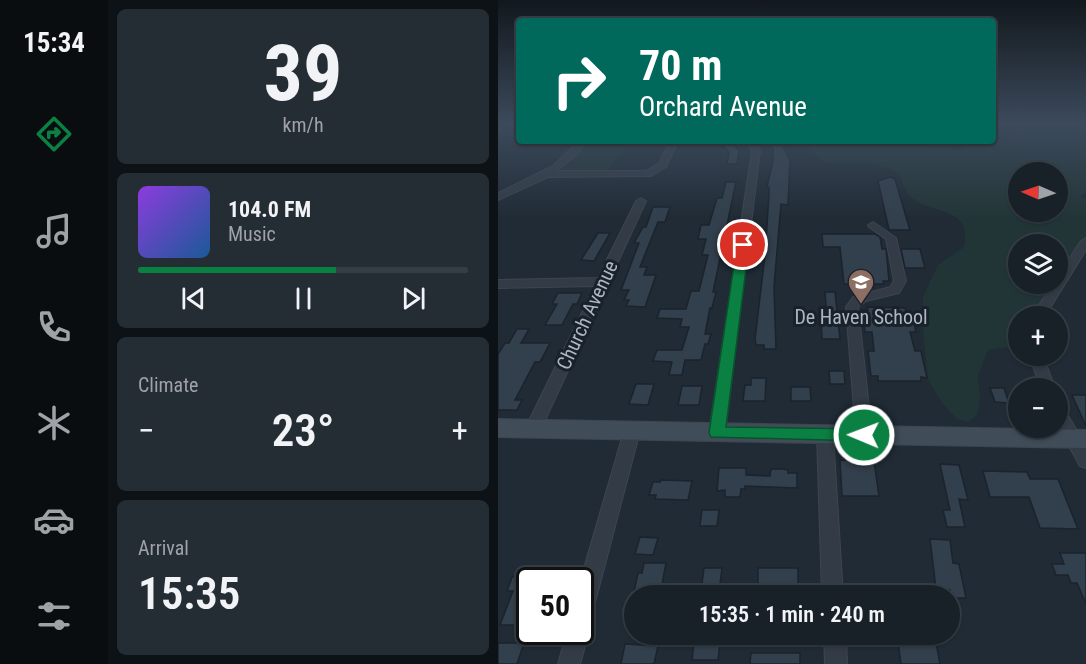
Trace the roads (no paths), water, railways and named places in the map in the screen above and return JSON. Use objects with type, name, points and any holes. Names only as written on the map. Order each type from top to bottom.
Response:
[{"type":"main road","points":[[498,428],[1079,439]]},
{"type":"street","points":[[498,197],[545,174],[570,156]]},
{"type":"street","points":[[545,174],[648,174],[663,165],[667,156]]},
{"type":"street","points":[[717,433],[755,156]]},
{"type":"street","name":"Church Avenue","points":[[533,429],[641,201]]},
{"type":"street","points":[[864,435],[852,307],[857,300],[862,298],[896,290],[900,281],[891,238],[873,225]]},
{"type":"street","points":[[1044,306],[1086,241]]},
{"type":"street","points":[[498,284],[602,282]]},
{"type":"street","points":[[1068,425],[1079,439],[1086,461]]},
{"type":"street","points":[[594,570],[632,431]]},
{"type":"street","points":[[825,434],[832,585]]},
{"type":"street","points":[[569,664],[574,645]]},
{"type":"street","points":[[835,645],[836,664]]},
{"type":"place","name":"De Haven School","points":[[861,305]]}]
